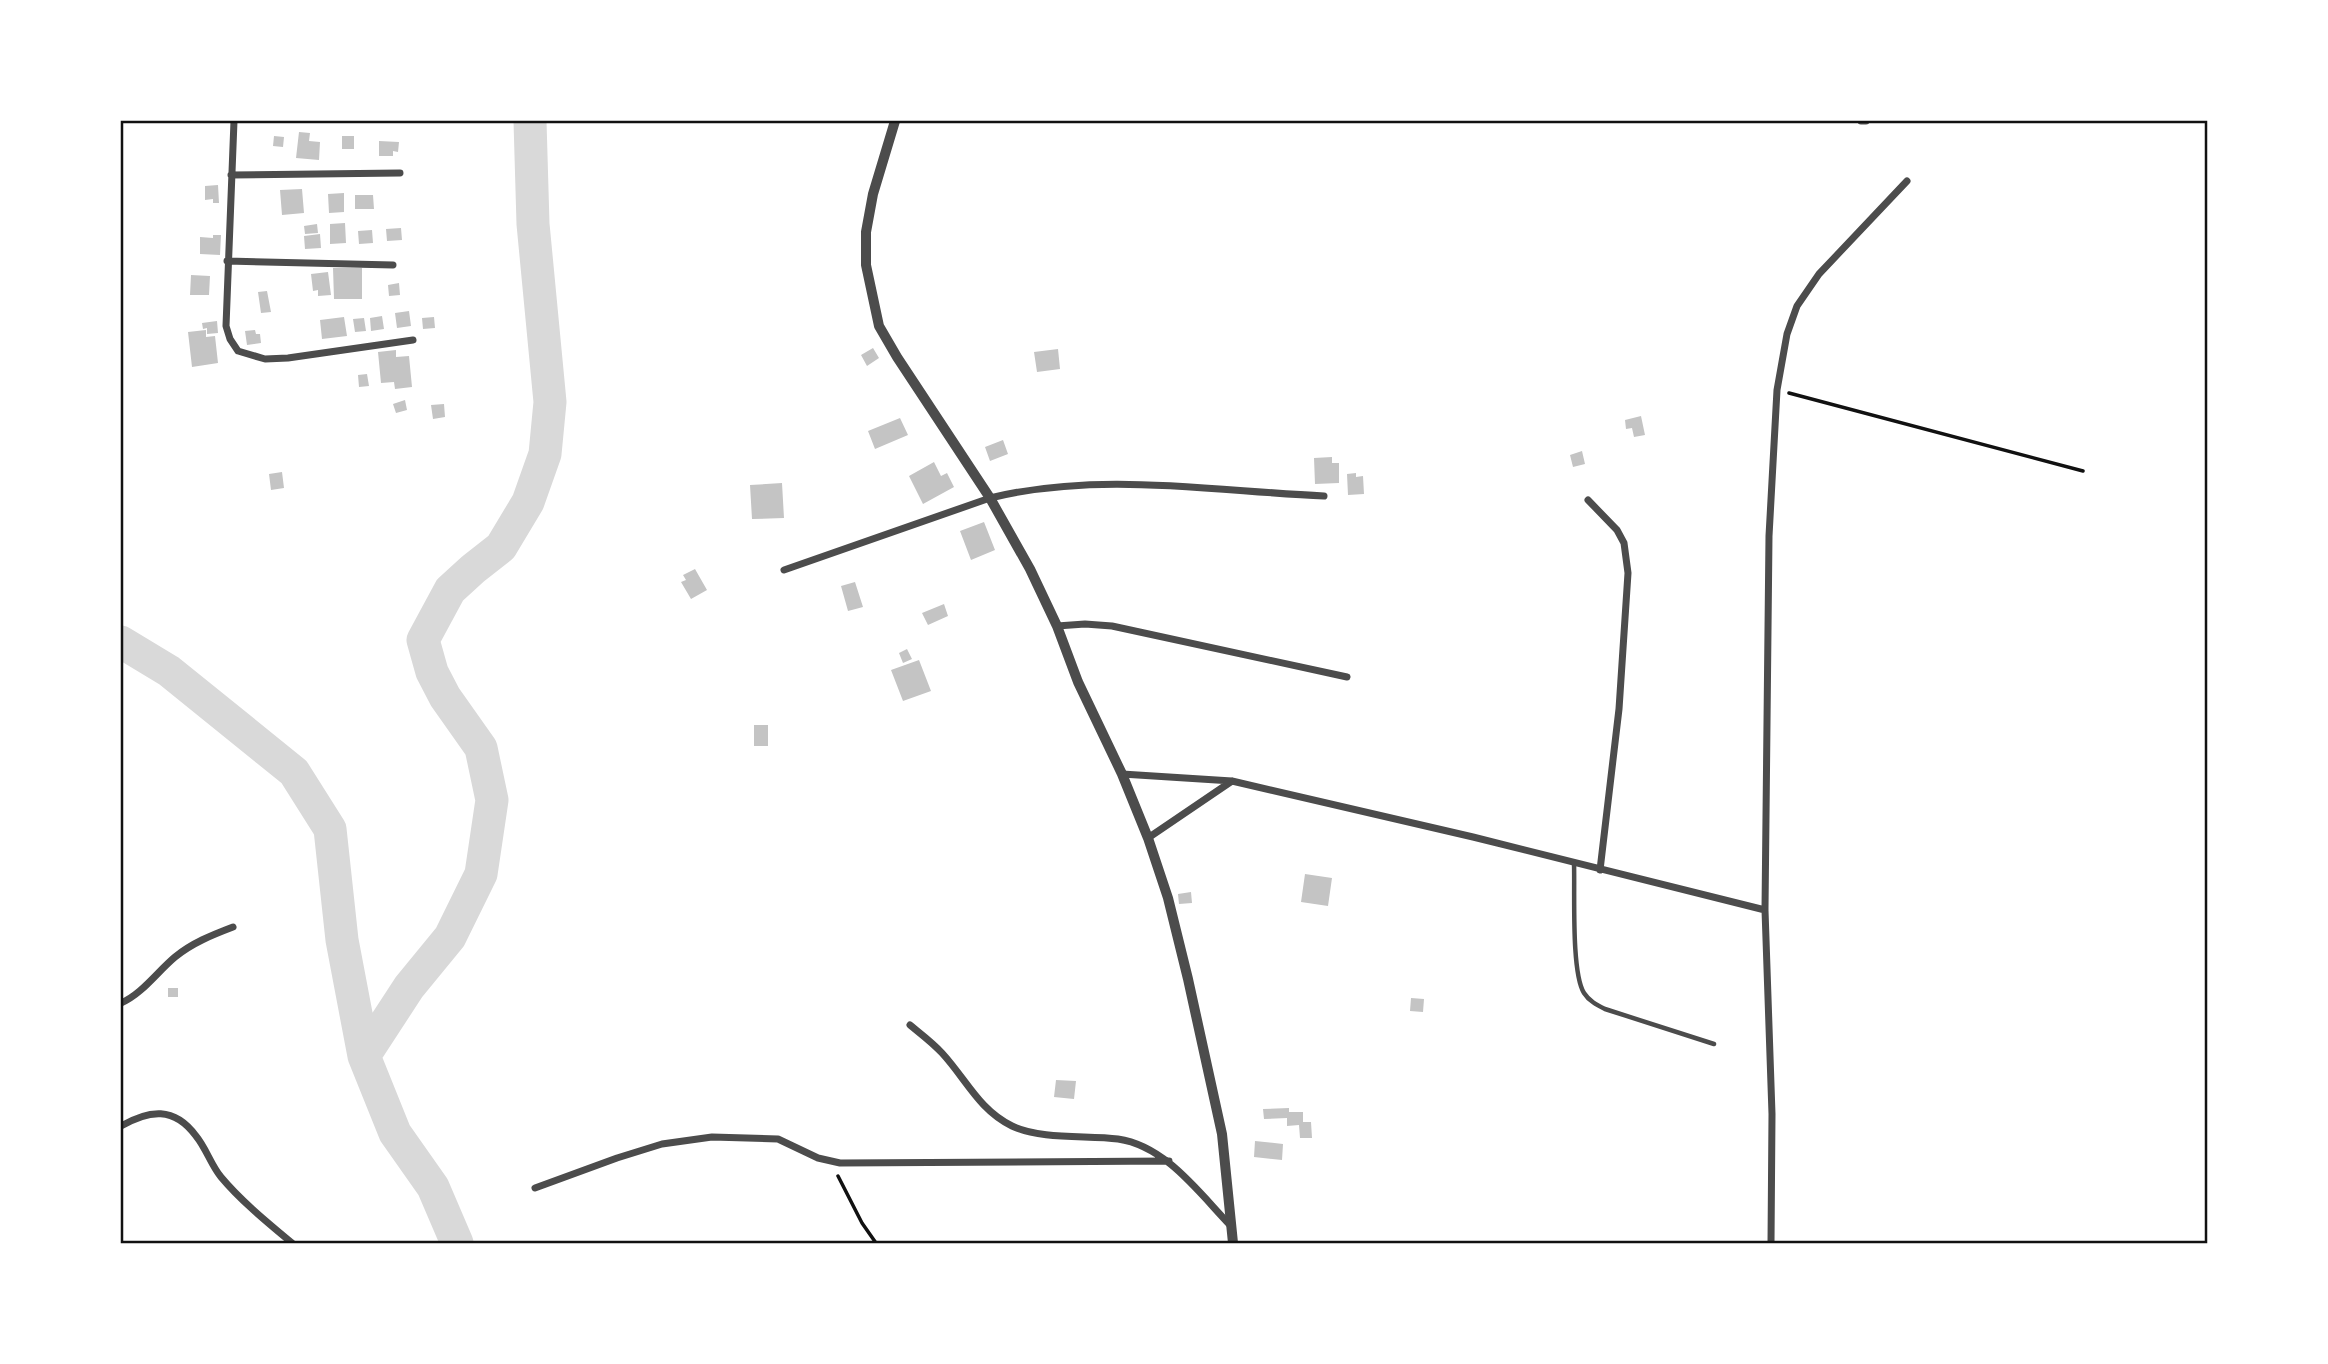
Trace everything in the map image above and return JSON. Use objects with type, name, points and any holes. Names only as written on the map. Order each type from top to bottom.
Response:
[{"type":"street","points":[[234,121],[226,326],[238,351],[265,359],[288,358],[413,340]]},
{"type":"street","points":[[895,121],[873,194],[866,232],[866,265],[879,326],[990,498],[1030,569],[1148,838],[1168,898],[1185,965],[1222,1134],[1233,1243]]},
{"type":"street","points":[[1861,121],[1866,121]]},
{"type":"street","points":[[231,175],[400,173]]},
{"type":"street","points":[[1770,1243],[1772,1114],[1765,910],[1768,578],[1777,390],[1787,334],[1797,306],[1819,274],[1907,181]]},
{"type":"street","points":[[227,261],[393,265]]},
{"type":"street","points":[[784,570],[990,498],[1026,489],[1107,483],[1324,496]]},
{"type":"street","points":[[1588,500],[1617,530],[1624,543],[1628,573],[1619,709],[1600,870]]},
{"type":"street","points":[[1057,626],[1112,626],[1347,677]]},
{"type":"street","points":[[1122,774],[1232,781],[1460,834],[1765,910]]},
{"type":"street","points":[[1148,838],[1232,781]]},
{"type":"street","points":[[121,1003],[141,989],[176,956],[204,937],[233,927]]},
{"type":"street","points":[[910,1025],[942,1054],[965,1086],[990,1112],[1013,1126],[1037,1132],[1121,1140],[1150,1149],[1169,1161],[1231,1226]]},
{"type":"street","points":[[121,1126],[140,1115],[158,1112],[178,1119],[195,1134],[221,1176],[292,1243]]},
{"type":"street","points":[[535,1188],[662,1144],[712,1137],[778,1139],[818,1158],[840,1163],[1169,1161]]},
{"type":"lane","points":[[1574,863],[1576,960],[1583,992],[1592,1003],[1605,1009],[1714,1044]]},
{"type":"path","points":[[1777,390],[2083,471]]},
{"type":"path","points":[[818,1158],[841,1179],[862,1223],[876,1243]]},
{"type":"building","points":[[299,132],[310,133],[309,141],[320,142],[319,160],[296,158]]},
{"type":"building","points":[[274,136],[284,137],[283,147],[273,146]]},
{"type":"building","points":[[342,136],[354,136],[354,149],[342,149]]},
{"type":"building","points":[[379,141],[399,142],[398,152],[393,151],[393,156],[379,156]]},
{"type":"building","points":[[218,185],[219,203],[213,203],[213,199],[205,200],[205,186]]},
{"type":"building","points":[[302,189],[304,213],[282,215],[280,190]]},
{"type":"building","points":[[344,193],[344,212],[329,213],[328,194]]},
{"type":"building","points":[[355,195],[373,195],[374,209],[355,209]]},
{"type":"building","points":[[345,223],[346,243],[330,244],[330,224]]},
{"type":"building","points":[[317,224],[318,233],[305,234],[304,226]]},
{"type":"building","points":[[401,228],[402,240],[387,241],[386,229]]},
{"type":"building","points":[[372,230],[373,243],[359,244],[358,231]]},
{"type":"building","points":[[320,234],[321,248],[305,249],[304,236]]},
{"type":"building","points":[[213,235],[221,235],[220,255],[200,254],[200,237],[213,238]]},
{"type":"building","points":[[333,268],[362,268],[362,299],[334,299]]},
{"type":"building","points":[[328,272],[331,295],[318,296],[318,290],[313,291],[311,274]]},
{"type":"building","points":[[191,275],[210,276],[209,295],[190,295]]},
{"type":"building","points":[[399,283],[400,295],[389,296],[388,285]]},
{"type":"building","points":[[267,291],[271,312],[261,313],[258,292]]},
{"type":"building","points":[[409,311],[411,326],[397,328],[395,313]]},
{"type":"building","points":[[382,316],[384,329],[371,331],[370,318]]},
{"type":"building","points":[[344,317],[347,336],[322,339],[320,320]]},
{"type":"building","points":[[434,317],[435,328],[423,329],[422,318]]},
{"type":"building","points":[[364,318],[366,331],[355,332],[353,319]]},
{"type":"building","points":[[217,321],[218,333],[207,334],[207,328],[203,329],[202,323]]},
{"type":"building","points":[[206,330],[206,337],[215,336],[218,363],[192,367],[188,332]]},
{"type":"building","points":[[255,330],[256,334],[260,334],[261,343],[247,345],[245,331]]},
{"type":"building","points":[[873,348],[879,358],[867,366],[861,355]]},
{"type":"building","points":[[1058,349],[1060,369],[1037,372],[1034,352]]},
{"type":"building","points":[[396,350],[396,357],[409,356],[412,387],[395,389],[394,382],[381,383],[378,352]]},
{"type":"building","points":[[367,374],[369,386],[359,387],[358,375]]},
{"type":"building","points":[[405,400],[407,410],[396,413],[393,404]]},
{"type":"building","points":[[444,404],[445,417],[433,419],[431,405]]},
{"type":"building","points":[[1641,416],[1645,435],[1634,437],[1632,428],[1626,429],[1625,420]]},
{"type":"building","points":[[900,418],[908,435],[875,449],[868,431]]},
{"type":"building","points":[[1003,440],[1008,454],[990,461],[985,447]]},
{"type":"building","points":[[1582,451],[1585,464],[1573,467],[1570,455]]},
{"type":"building","points":[[1332,457],[1332,463],[1339,463],[1339,483],[1315,484],[1314,458]]},
{"type":"building","points":[[934,462],[941,476],[947,473],[954,487],[923,504],[909,476]]},
{"type":"building","points":[[282,472],[284,488],[271,490],[269,474]]},
{"type":"building","points":[[1356,473],[1356,477],[1363,476],[1364,494],[1348,495],[1347,474]]},
{"type":"building","points":[[782,483],[784,518],[752,519],[750,485]]},
{"type":"building","points":[[984,522],[995,550],[971,560],[960,531]]},
{"type":"building","points":[[695,569],[707,590],[691,599],[681,582],[686,580],[683,575]]},
{"type":"building","points":[[855,582],[863,607],[848,611],[841,586]]},
{"type":"building","points":[[944,604],[948,616],[928,625],[922,613]]},
{"type":"building","points":[[907,649],[912,659],[903,663],[899,653]]},
{"type":"building","points":[[919,660],[931,691],[903,701],[891,670]]},
{"type":"building","points":[[754,725],[768,725],[768,746],[754,746]]},
{"type":"building","points":[[1305,874],[1332,878],[1328,906],[1301,902]]},
{"type":"building","points":[[1191,892],[1192,903],[1179,904],[1178,894]]},
{"type":"building","points":[[168,988],[178,988],[178,997],[168,997]]},
{"type":"building","points":[[1411,998],[1424,999],[1423,1012],[1410,1011]]},
{"type":"building","points":[[1056,1080],[1076,1081],[1074,1099],[1054,1097]]},
{"type":"building","points":[[1289,1108],[1289,1112],[1303,1112],[1303,1122],[1311,1122],[1312,1138],[1300,1138],[1299,1125],[1287,1126],[1287,1118],[1264,1119],[1263,1109]]},
{"type":"building","points":[[1255,1141],[1283,1144],[1282,1160],[1254,1157]]},
{"type":"waterway","points":[[364,1056],[409,987],[450,937],[481,874],[492,800],[481,748],[445,697],[432,672],[423,640],[450,590],[501,547],[528,502],[545,454],[550,402],[533,224],[530,121]]},
{"type":"waterway","points":[[121,642],[169,671],[294,772],[330,829],[342,940],[364,1056],[395,1133],[433,1187],[457,1243]]}]
